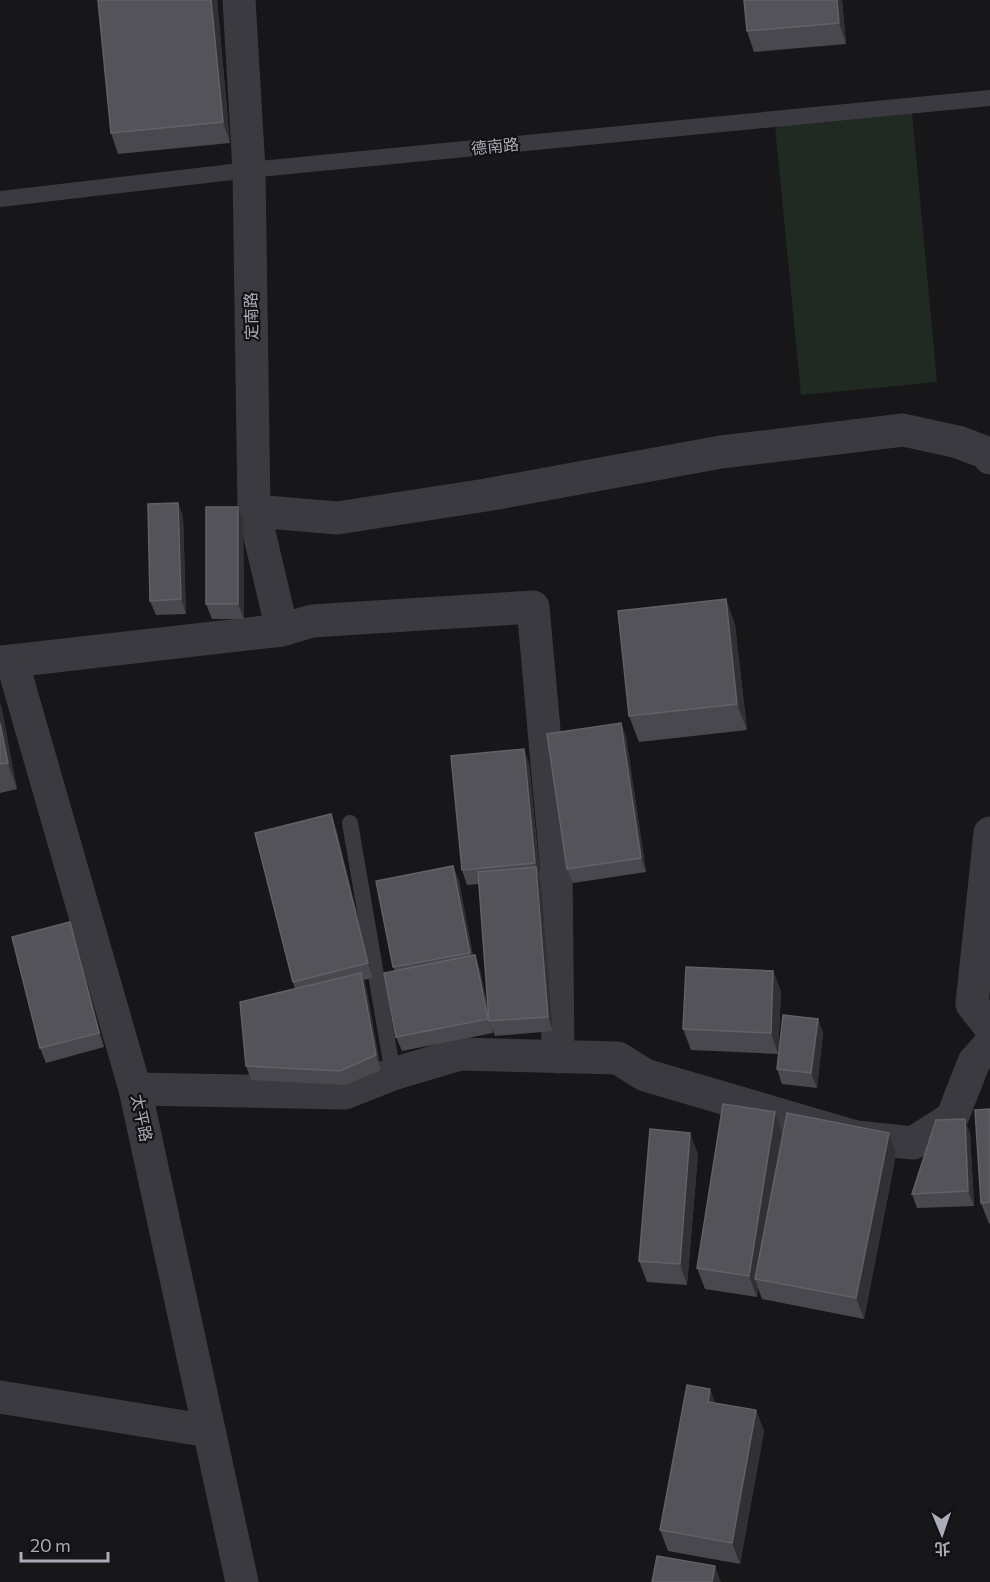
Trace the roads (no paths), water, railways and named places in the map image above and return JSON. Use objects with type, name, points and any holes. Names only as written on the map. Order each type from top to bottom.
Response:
[{"type":"street","name":"定南路","points":[[239,0],[249,170],[254,511],[282,630]]},
{"type":"street","points":[[254,511],[337,518],[486,495],[721,452],[903,430],[958,442],[987,453],[990,458]]},
{"type":"street","points":[[6,662],[282,630],[312,621],[533,606],[556,863],[558,1057]]},
{"type":"street","name":"太平路","points":[[6,662],[135,1089],[242,1582]]},
{"type":"street","points":[[990,833],[972,1004],[990,1027]]},
{"type":"street","points":[[135,1089],[345,1093],[393,1074],[460,1054],[618,1058],[645,1075],[856,1137],[913,1143],[952,1118],[974,1062],[990,1044]]},
{"type":"street","points":[[0,1397],[209,1431]]},
{"type":"lane","name":"德南路","points":[[0,199],[249,170],[990,98]]},
{"type":"lane","points":[[350,823],[393,1074]]}]
